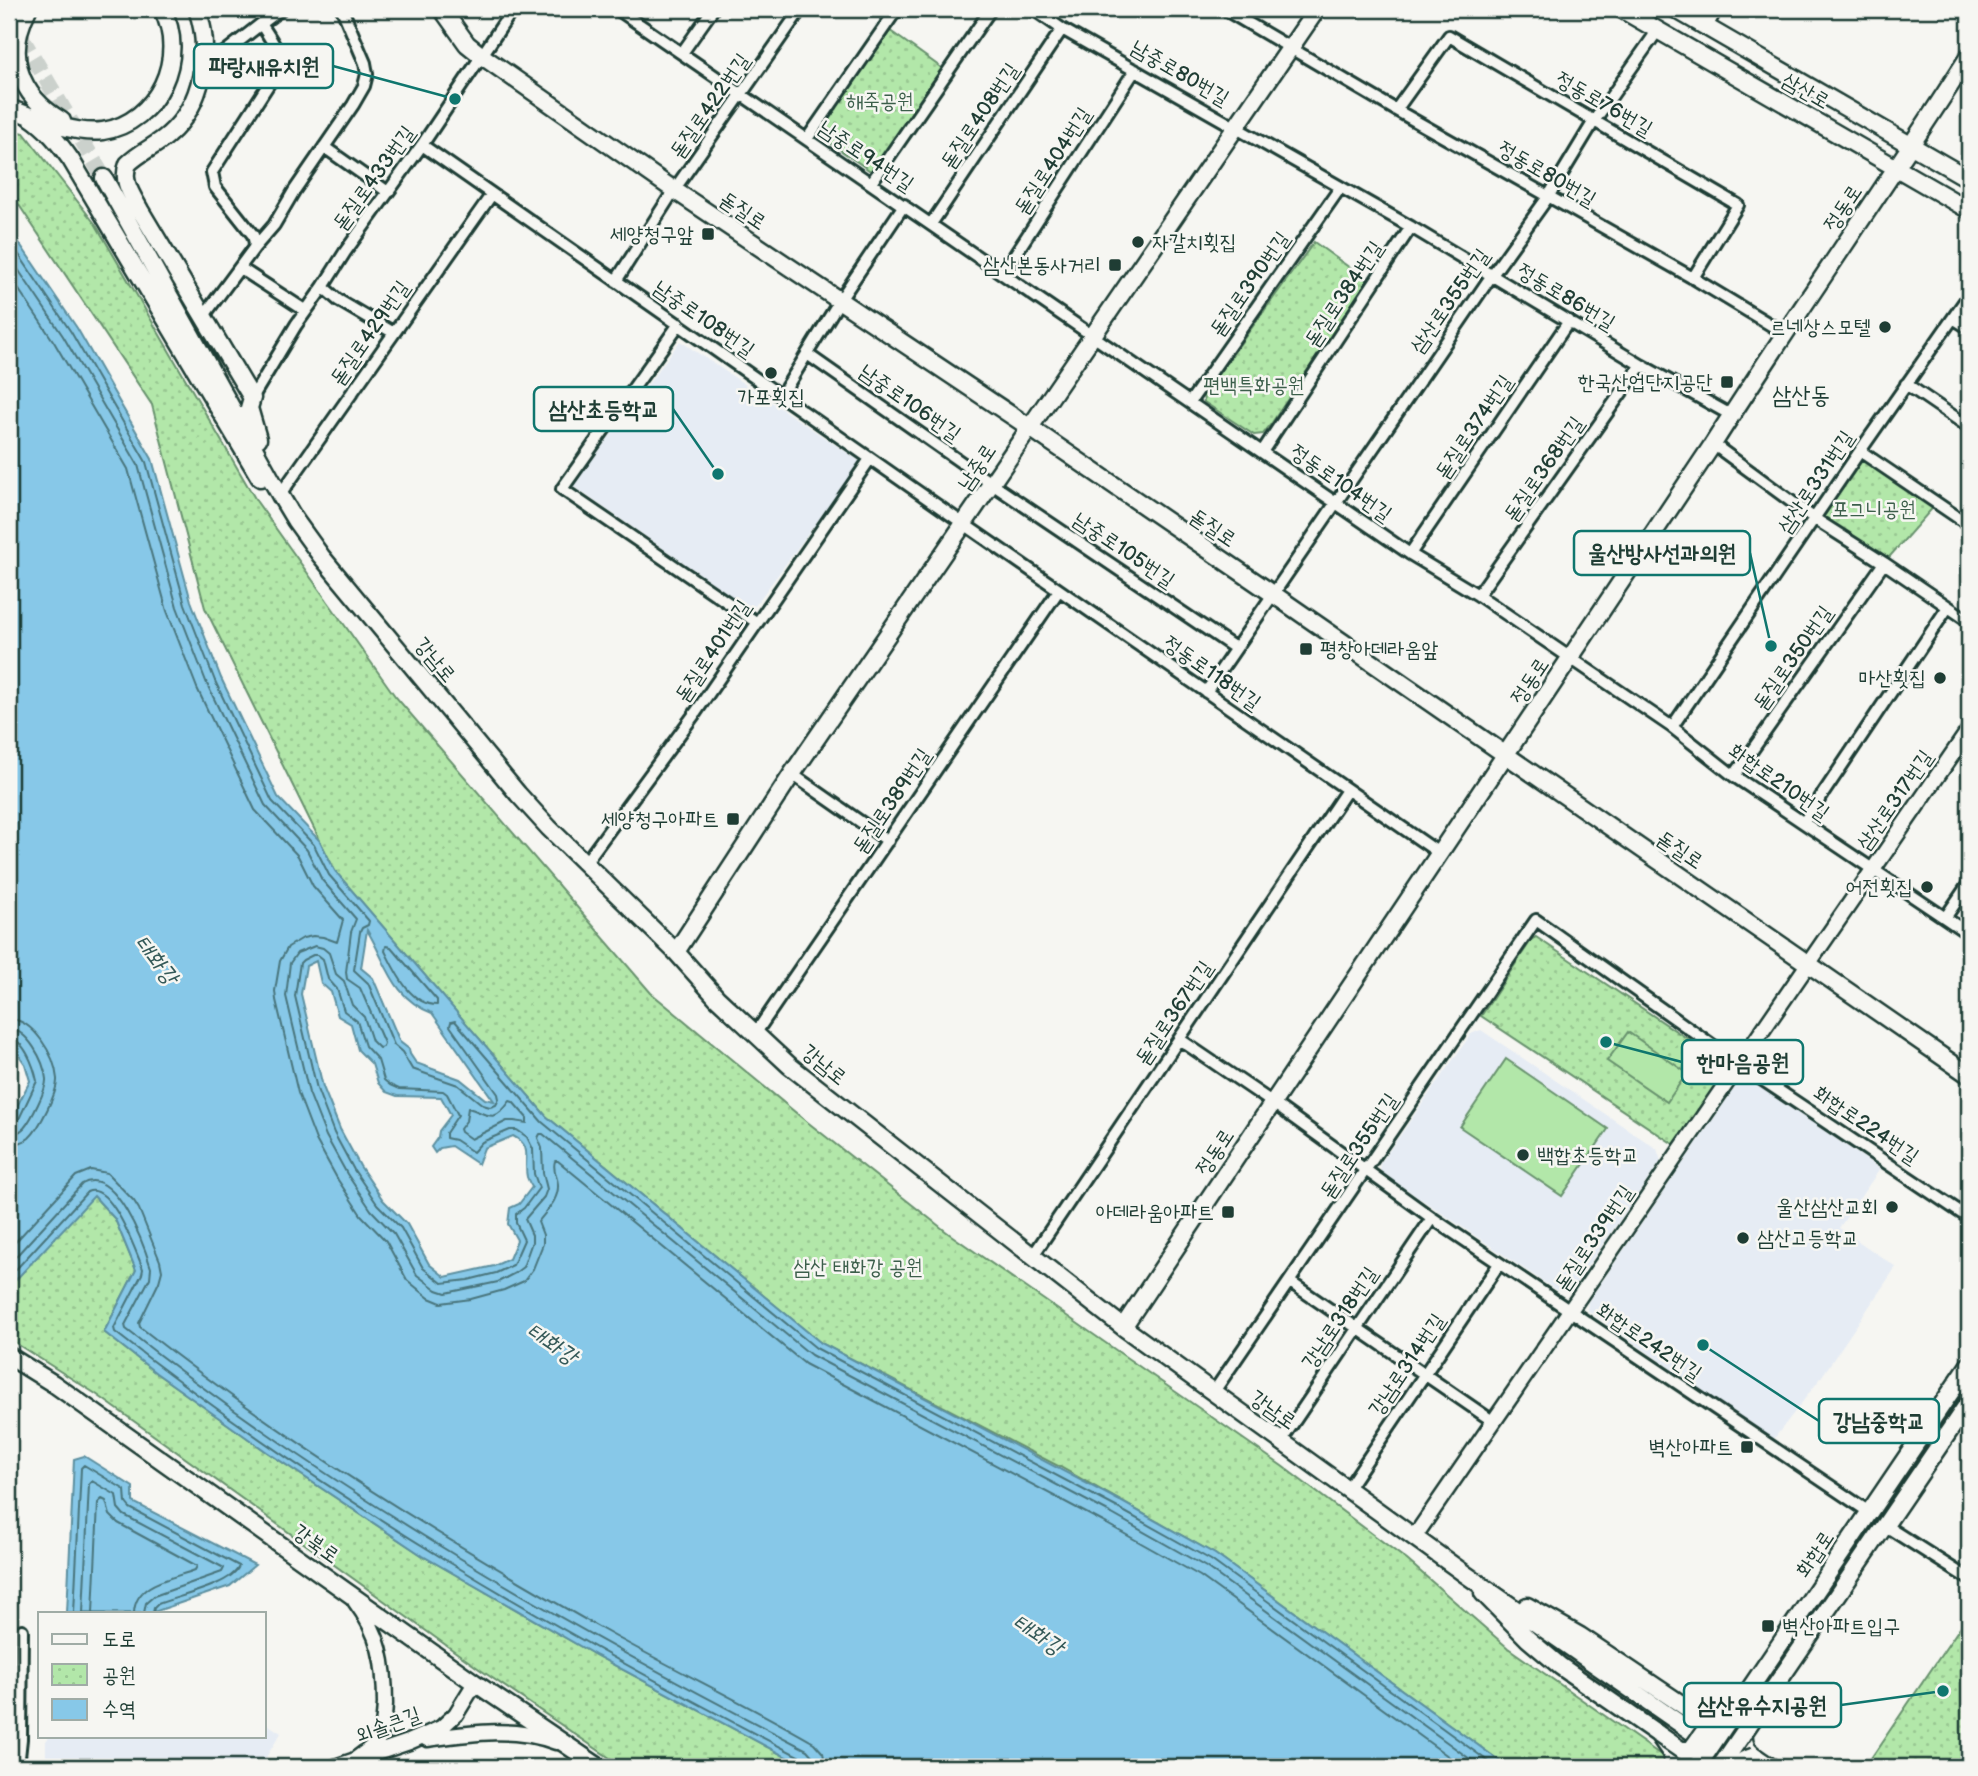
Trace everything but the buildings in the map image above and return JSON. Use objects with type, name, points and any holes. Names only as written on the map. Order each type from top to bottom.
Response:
[{"type":"main road","points":[[28,9],[16,46],[16,62],[21,77],[38,104],[52,115],[83,130]]},
{"type":"main road","points":[[9,108],[83,130],[102,131],[118,127],[134,118],[147,109],[157,96],[166,79],[171,60],[171,36],[162,9]]},
{"type":"main road","points":[[197,9],[204,33],[202,70],[197,94],[170,134],[132,160],[125,176],[129,189],[251,398],[249,408],[266,470]]},
{"type":"main road","name":"돋질로","points":[[442,9],[467,44],[482,56],[674,190],[1273,594],[1969,1075]]},
{"type":"main road","name":"남중로","points":[[676,952],[792,774],[1317,9]]},
{"type":"main road","name":"삼산로","points":[[1622,9],[1969,210]]},
{"type":"main road","name":"삼산로","points":[[1675,9],[1969,179]]},
{"type":"main road","name":"정동로","points":[[1123,1327],[1969,56]]},
{"type":"main road","points":[[29,116],[44,126],[71,160],[257,474],[295,527],[321,556]]},
{"type":"main road","name":"강남로","points":[[104,178],[280,495],[321,556],[518,794],[549,828],[676,952],[717,998],[790,1066],[1123,1327],[1465,1574],[1741,1767]]},
{"type":"main road","name":"강북로","points":[[13,1358],[54,1384],[475,1683],[599,1767]]},
{"type":"main road","name":"화합로","points":[[1697,1767],[1969,1365]]},
{"type":"main road","name":"화합로","points":[[1720,1767],[1969,1402]]},
{"type":"main road","points":[[1465,1574],[1580,1636],[1704,1720],[1714,1724],[1728,1721]]},
{"type":"main road","points":[[1465,1574],[1505,1617],[1560,1666],[1681,1750],[1691,1750],[1706,1729],[1704,1720]]},
{"type":"main road","points":[[1744,1732],[1744,1746],[1748,1752],[1771,1767]]},
{"type":"main road","points":[[1658,1734],[1671,1753],[1674,1767]]},
{"type":"main road","points":[[1741,1767],[1744,1760],[1755,1756]]},
{"type":"street","points":[[202,70],[281,9]]},
{"type":"street","points":[[203,317],[274,225],[360,94],[367,74],[365,64],[342,9]]},
{"type":"street","name":"돋질로433번길","points":[[251,398],[345,251],[422,145],[513,9]]},
{"type":"street","name":"남중로94번길","points":[[618,9],[1094,335]]},
{"type":"street","points":[[682,53],[713,9]]},
{"type":"street","name":"돋질로422번길","points":[[616,281],[674,190],[801,9]]},
{"type":"street","points":[[807,139],[897,9]]},
{"type":"street","points":[[871,183],[991,9]]},
{"type":"street","name":"남중로80번길","points":[[1036,9],[1062,29],[1236,128]]},
{"type":"street","name":"정동로80번길","points":[[1224,9],[1784,333]]},
{"type":"street","points":[[1705,26],[1716,9]]},
{"type":"street","points":[[254,248],[253,235],[215,187],[212,173],[266,92],[281,63],[261,24]]},
{"type":"street","name":"돋질로408번길","points":[[931,223],[1062,29]]},
{"type":"street","name":"삼산로355번길","points":[[1206,692],[1548,197],[1594,121],[1658,30]]},
{"type":"street","name":"정동로76번길","points":[[1396,110],[1450,36],[1738,205],[1693,278]]},
{"type":"street","name":"돋질로404번길","points":[[1003,273],[1135,70]]},
{"type":"street","name":"정동로86번길","points":[[1236,128],[1411,227],[1641,365],[1731,415]]},
{"type":"street","name":"남중로108번길","points":[[422,145],[964,524]]},
{"type":"street","points":[[324,147],[388,192]]},
{"type":"street","name":"돋질로390번길","points":[[1190,402],[1340,188]]},
{"type":"street","name":"돋질로429번길","points":[[280,495],[492,194]]},
{"type":"street","points":[[781,396],[840,300],[904,205]]},
{"type":"street","name":"돋질로384번길","points":[[1262,452],[1411,227]]},
{"type":"street","points":[[240,268],[306,311]]},
{"type":"street","points":[[323,287],[338,300],[394,333]]},
{"type":"street","name":"삼산로331번길","points":[[1672,727],[1969,295]]},
{"type":"street","points":[[1954,318],[1969,328]]},
{"type":"street","name":"돋질로374번길","points":[[1410,554],[1569,321]]},
{"type":"street","points":[[679,324],[562,489],[756,622]]},
{"type":"street","name":"정동로104번길","points":[[1094,335],[1410,554],[1478,595],[1570,657]]},
{"type":"street","name":"남중로106번길","points":[[807,354],[992,484]]},
{"type":"street","name":"돋질로368번길","points":[[1478,595],[1641,365]]},
{"type":"street","points":[[1906,384],[1969,427]]},
{"type":"street","points":[[1713,444],[1815,519],[1969,621]]},
{"type":"street","points":[[1860,451],[1969,525]]},
{"type":"street","name":"돋질로401번길","points":[[585,863],[695,712],[870,459]]},
{"type":"street","name":"남중로105번길","points":[[992,484],[1235,648]]},
{"type":"street","name":"정동로118번길","points":[[964,524],[1438,853]]},
{"type":"street","name":"돋질로350번길","points":[[1734,776],[1884,563]]},
{"type":"street","name":"돋질로389번길","points":[[755,1034],[1059,590]]},
{"type":"street","points":[[1804,822],[1948,607]]},
{"type":"street","name":"화합로210번길","points":[[1570,657],[1672,727],[1734,776],[1969,934]]},
{"type":"street","name":"삼산로317번길","points":[[1808,964],[1969,730]]},
{"type":"street","points":[[792,774],[888,841]]},
{"type":"street","name":"돋질로367번길","points":[[1032,1257],[1347,790]]},
{"type":"street","points":[[1945,918],[1969,883]]},
{"type":"street","name":"화합로224번길","points":[[1536,920],[1739,1064],[1969,1217]]},
{"type":"street","name":"돋질로355번길","points":[[1213,1393],[1536,920]]},
{"type":"street","name":"돋질로339번길","points":[[1415,1536],[1808,964]]},
{"type":"street","name":"화합로242번길","points":[[1179,1039],[1499,1264],[1868,1512]]},
{"type":"street","name":"강남로318번길","points":[[1281,1441],[1432,1218]]},
{"type":"street","name":"강남로314번길","points":[[1348,1488],[1499,1264]]},
{"type":"street","points":[[1290,1282],[1494,1422]]},
{"type":"street","points":[[1884,1525],[1969,1579]]},
{"type":"street","points":[[348,1591],[377,1638],[385,1678],[381,1733],[375,1743],[356,1759]]},
{"type":"street","points":[[18,1767],[21,1739],[22,1630]]},
{"type":"street","name":"외솔큰길","points":[[335,1767],[441,1728],[450,1721],[475,1683]]},
{"type":"street","points":[[408,1742],[504,1732],[536,1735],[569,1747]]},
{"type":"shaded area","points":[[680,341],[861,462],[752,610],[573,486]]},
{"type":"shaded area","name":"백합초등학교","points":[[1481,1030],[1657,1149],[1661,1161],[1570,1291],[1557,1291],[1381,1172],[1380,1164],[1471,1034]]},
{"type":"shaded area","name":"삼산고등학교","points":[[1750,1080],[1880,1169],[1839,1228],[1896,1267],[1820,1379],[1773,1440],[1587,1310],[1588,1302],[1738,1083]]},
{"type":"shaded area","points":[[266,1723],[281,1733],[260,1767],[46,1767],[46,1741],[48,1738],[266,1738]]},
{"type":"green space","name":"해죽공원","points":[[889,30],[943,69],[872,172],[817,134]]},
{"type":"green space","name":"삼산 태화강 공원","points":[[9,130],[24,133],[96,225],[257,502],[395,696],[651,993],[801,1117],[948,1233],[1282,1466],[1407,1560],[1508,1648],[1678,1767],[1508,1767],[1215,1554],[1060,1467],[821,1343],[546,1116],[335,871],[205,608],[152,405],[9,190]]},
{"type":"green space","name":"편백특화공원","points":[[1314,242],[1368,281],[1271,424],[1263,434],[1254,435],[1204,402],[1203,395]]},
{"type":"green space","name":"포그니공원","points":[[1860,451],[1937,503],[1884,563],[1815,519]]},
{"type":"green space","points":[[1536,937],[1731,1068],[1678,1147],[1481,1016],[1532,939]]},
{"type":"green space","points":[[1628,1032],[1687,1073],[1667,1102],[1607,1061]]},
{"type":"green space","points":[[1506,1059],[1608,1129],[1562,1196],[1460,1127]]},
{"type":"green space","points":[[93,1195],[115,1219],[136,1270],[104,1332],[156,1373],[267,1452],[423,1556],[597,1656],[805,1767],[623,1767],[482,1671],[96,1394],[9,1339],[9,1287]]},
{"type":"green space","points":[[1969,1614],[1969,1767],[1865,1767]]},
{"type":"water","name":"태화강","points":[[9,228],[77,328],[152,459],[191,601],[221,678],[278,797],[320,841],[335,871],[546,1116],[821,1343],[1215,1554],[1508,1767],[805,1767],[597,1656],[423,1556],[267,1452],[156,1373],[104,1332],[136,1270],[115,1219],[94,1196],[9,1287],[9,1122],[30,1081],[25,1064],[9,1041]],"holes":[[[367,930],[399,989],[432,1013],[494,1101],[485,1099],[460,1079],[416,1063],[409,1049],[400,1042],[373,978],[361,968]],[[316,961],[321,983],[331,992],[338,1016],[351,1024],[358,1050],[372,1064],[378,1083],[386,1092],[397,1096],[441,1097],[451,1115],[431,1147],[435,1153],[440,1148],[451,1146],[478,1164],[484,1148],[513,1136],[526,1149],[526,1171],[532,1187],[519,1204],[510,1208],[508,1224],[517,1240],[509,1259],[494,1266],[445,1277],[429,1264],[407,1224],[383,1200],[360,1166],[340,1129],[323,1087],[301,994],[306,966]]]},
{"type":"water","points":[[84,1456],[133,1487],[133,1502],[255,1565],[230,1586],[154,1612],[67,1612],[74,1459]]},
{"type":"tunnel","points":[[9,16],[104,178]]},
{"type":"place","name":"파랑새유치원","points":[[455,99]]},
{"type":"place","name":"세양청구앞","points":[[708,234]]},
{"type":"place","name":"자갈치횟집","points":[[1138,242]]},
{"type":"place","name":"삼산본동사거리","points":[[1115,265]]},
{"type":"place","name":"르네상스모텔","points":[[1885,327]]},
{"type":"place","name":"가포횟집","points":[[771,373]]},
{"type":"place","name":"한국산업단지공단","points":[[1727,382]]},
{"type":"place","name":"삼산초등학교","points":[[718,474]]},
{"type":"place","name":"울산방사선과의원","points":[[1771,646]]},
{"type":"place","name":"평창아데라움앞","points":[[1306,649]]},
{"type":"place","name":"마산횟집","points":[[1940,678]]},
{"type":"place","name":"세양청구아파트","points":[[733,819]]},
{"type":"place","name":"어전횟집","points":[[1927,887]]},
{"type":"place","name":"한마음공원","points":[[1606,1042]]},
{"type":"place","name":"백합초등학교","points":[[1523,1155]]},
{"type":"place","name":"울산삼산교회","points":[[1892,1207]]},
{"type":"place","name":"아데라움아파트","points":[[1228,1212]]},
{"type":"place","name":"삼산고등학교","points":[[1743,1238]]},
{"type":"place","name":"강남중학교","points":[[1703,1345]]},
{"type":"place","name":"벽산아파트","points":[[1747,1447]]},
{"type":"place","name":"벽산아파트입구","points":[[1768,1626]]},
{"type":"place","name":"삼산유수지공원","points":[[1943,1691]]},
{"type":"district","name":"삼산동","points":[[1801,395]]}]
